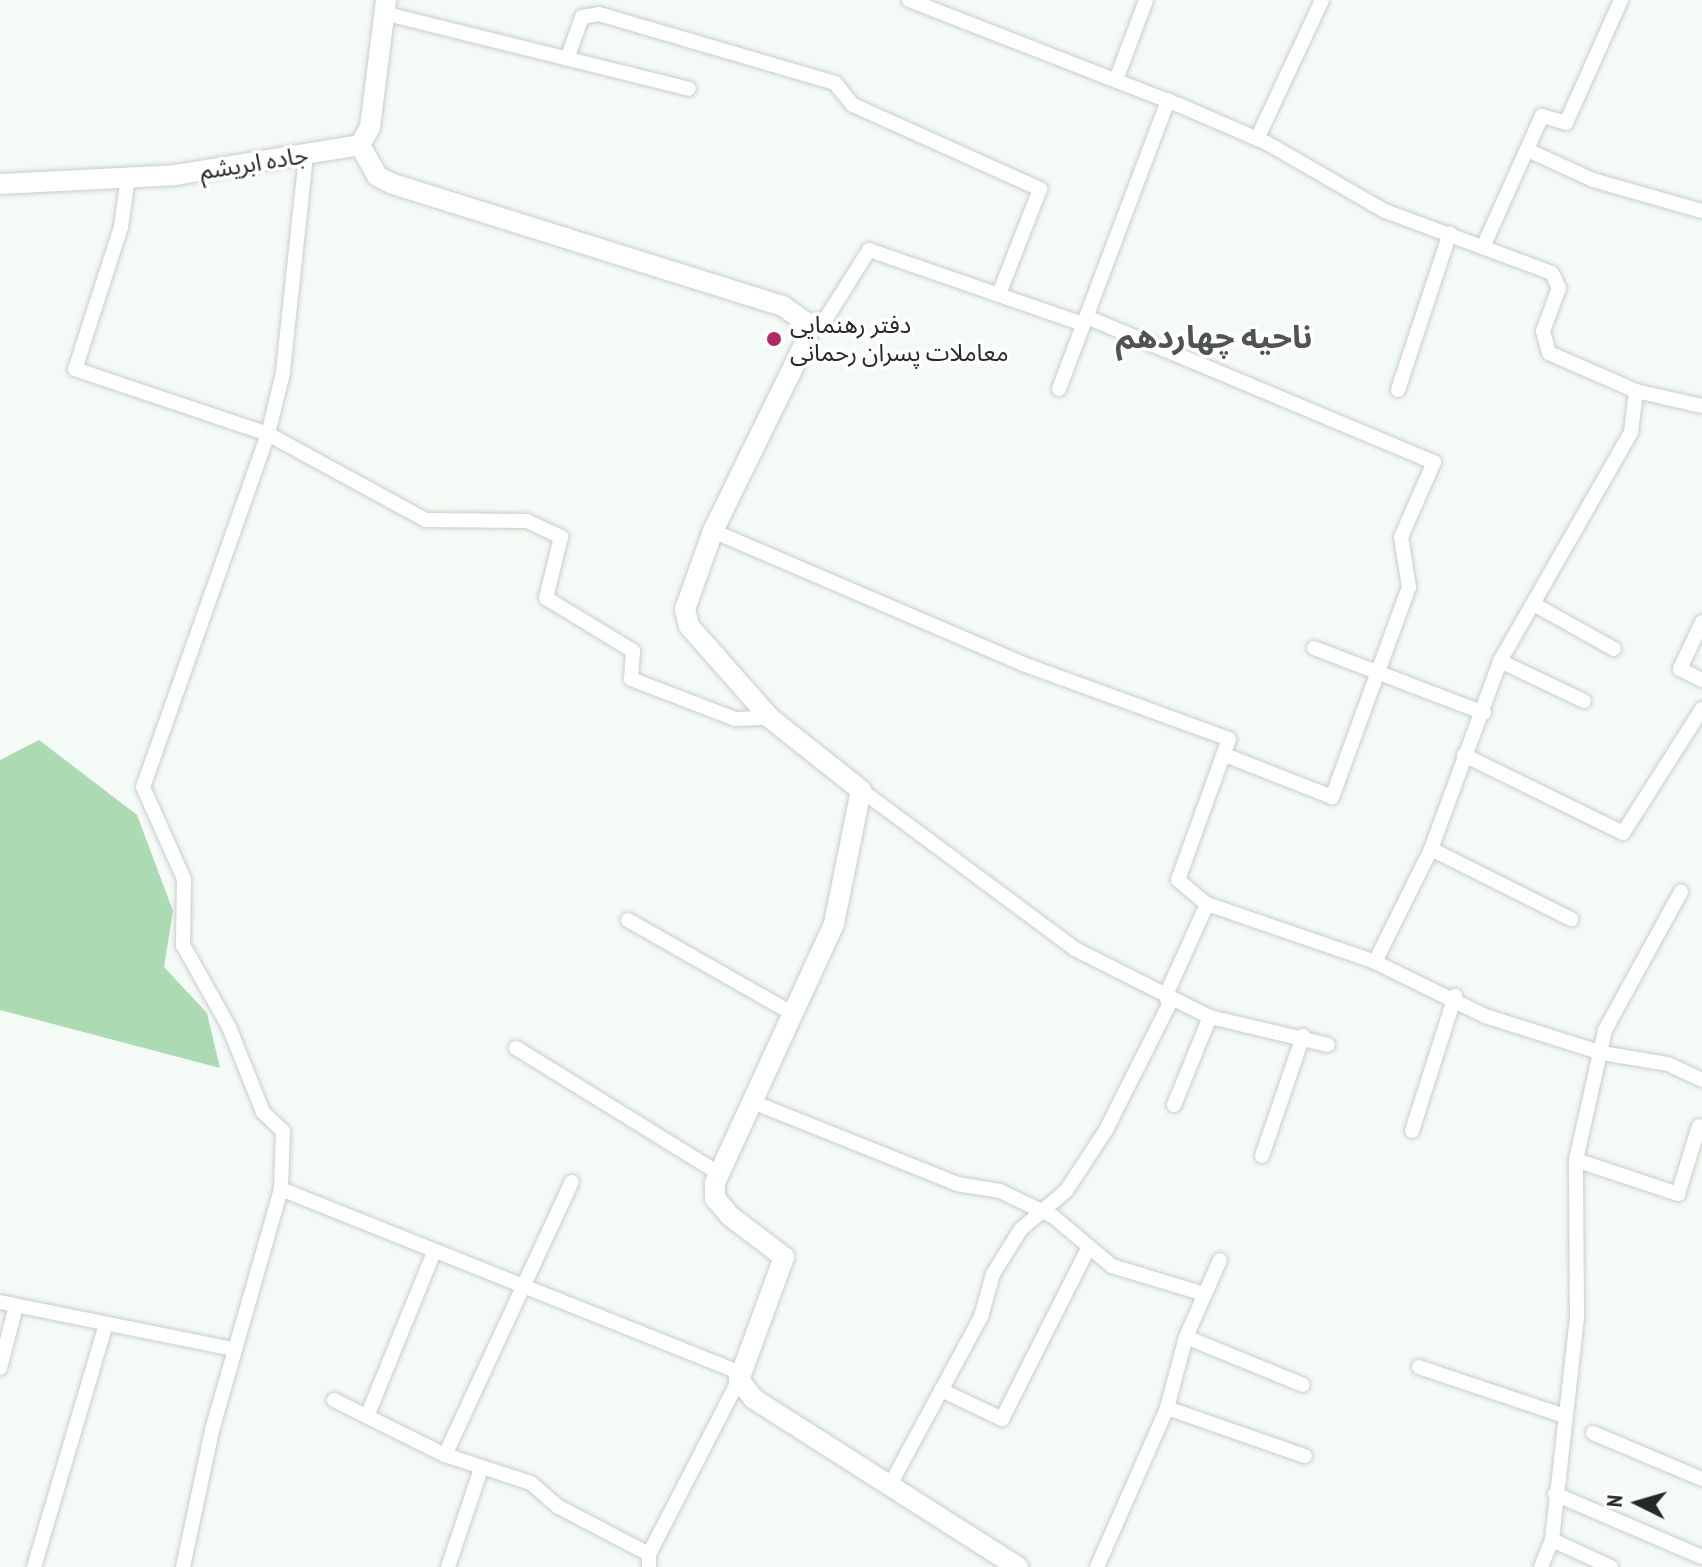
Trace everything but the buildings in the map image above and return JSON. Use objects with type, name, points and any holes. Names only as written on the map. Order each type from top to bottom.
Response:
[{"type":"main road","points":[[385,6],[370,127],[360,145],[377,176],[393,184],[783,306],[804,321],[807,339],[686,593],[689,626],[770,718],[861,790],[834,924],[790,1012],[718,1173],[715,1198],[784,1257],[739,1376],[754,1399],[1018,1567]]},
{"type":"main road","name":"جاده ابریشم","points":[[0,184],[128,177],[306,156],[360,145]]},
{"type":"street","points":[[909,0],[1168,100],[1257,139],[1385,211],[1450,233],[1557,279],[1543,331],[1549,353],[1636,391],[1702,406]]},
{"type":"street","points":[[1116,80],[1146,0]]},
{"type":"street","points":[[1257,139],[1322,0]]},
{"type":"street","points":[[1483,247],[1532,152],[1542,116],[1569,118],[1621,0]]},
{"type":"street","points":[[385,6],[567,59],[689,89]]},
{"type":"street","points":[[567,59],[582,17],[599,14],[835,83],[853,105],[1040,189],[999,294]]},
{"type":"street","points":[[1059,389],[1168,100]]},
{"type":"street","points":[[1532,152],[1593,180],[1702,211]]},
{"type":"street","points":[[183,1567],[234,1349],[281,1189],[283,1131],[263,1112],[229,1027],[183,945],[184,879],[143,787],[268,434],[283,373],[306,156]]},
{"type":"street","points":[[128,177],[121,227],[75,369],[268,434],[426,520],[527,521],[561,537],[546,598],[633,651],[631,679],[735,719],[770,718]]},
{"type":"street","points":[[1398,390],[1450,233]]},
{"type":"street","points":[[804,321],[825,320],[869,250],[1086,321],[1434,462],[1401,537],[1409,587],[1332,797],[1225,755]]},
{"type":"street","points":[[1375,962],[1431,849],[1464,755],[1484,713],[1500,661],[1537,606],[1631,432],[1636,391]]},
{"type":"street","points":[[713,531],[1023,664],[1177,715],[1229,739],[1178,880],[1207,904],[1375,962],[1455,996],[1485,1016],[1602,1053],[1668,1064],[1702,1080]]},
{"type":"street","points":[[1537,606],[1614,649]]},
{"type":"street","points":[[1702,622],[1680,669],[1702,680]]},
{"type":"street","points":[[1314,648],[1379,669],[1484,713]]},
{"type":"street","points":[[1500,661],[1584,701]]},
{"type":"street","points":[[1464,755],[1623,833],[1702,709]]},
{"type":"street","points":[[861,790],[1075,949],[1210,1017],[1303,1036],[1328,1045]]},
{"type":"street","points":[[1431,849],[1571,919]]},
{"type":"street","points":[[1541,1567],[1552,1540],[1577,1317],[1576,1160],[1605,1030],[1681,892]]},
{"type":"street","points":[[890,1485],[981,1317],[993,1274],[1021,1229],[1047,1214],[1144,1061],[1169,1005],[1166,995],[1207,904]]},
{"type":"street","points":[[628,920],[790,1012]]},
{"type":"street","points":[[1412,1131],[1455,996]]},
{"type":"street","points":[[1174,1105],[1210,1017]]},
{"type":"street","points":[[1262,1156],[1303,1036]]},
{"type":"street","points":[[516,1048],[718,1173]]},
{"type":"street","points":[[750,1101],[1047,1214],[1112,1266],[1204,1294]]},
{"type":"street","points":[[1576,1160],[1678,1194],[1699,1126]]},
{"type":"street","points":[[445,1455],[572,1182]]},
{"type":"street","points":[[281,1189],[739,1376],[649,1561],[557,1506],[531,1483],[445,1455],[368,1414],[334,1400]]},
{"type":"street","points":[[941,1390],[1002,1419],[1088,1249]]},
{"type":"street","points":[[368,1414],[434,1252]]},
{"type":"street","points":[[1097,1567],[1167,1408],[1186,1337],[1220,1260]]},
{"type":"street","points":[[0,1302],[234,1349]]},
{"type":"street","points":[[0,1368],[16,1306]]},
{"type":"street","points":[[34,1567],[106,1324]]},
{"type":"street","points":[[1186,1337],[1303,1385]]},
{"type":"street","points":[[1419,1367],[1565,1416]]},
{"type":"street","points":[[1167,1408],[1305,1456]]},
{"type":"street","points":[[1593,1433],[1702,1479]]},
{"type":"street","points":[[448,1567],[481,1469]]},
{"type":"street","points":[[1555,1494],[1702,1557]]},
{"type":"street","points":[[1552,1540],[1611,1567]]},
{"type":"green space","points":[[39,740],[137,815],[173,911],[164,967],[207,1013],[220,1068],[0,1010],[0,760]]},
{"type":"place","name":"دفتر رهنمایی معاملات پسران رحمانی","points":[[774,339]]},
{"type":"district","name":"ناحیه چهاردهم","points":[[1214,336]]}]
